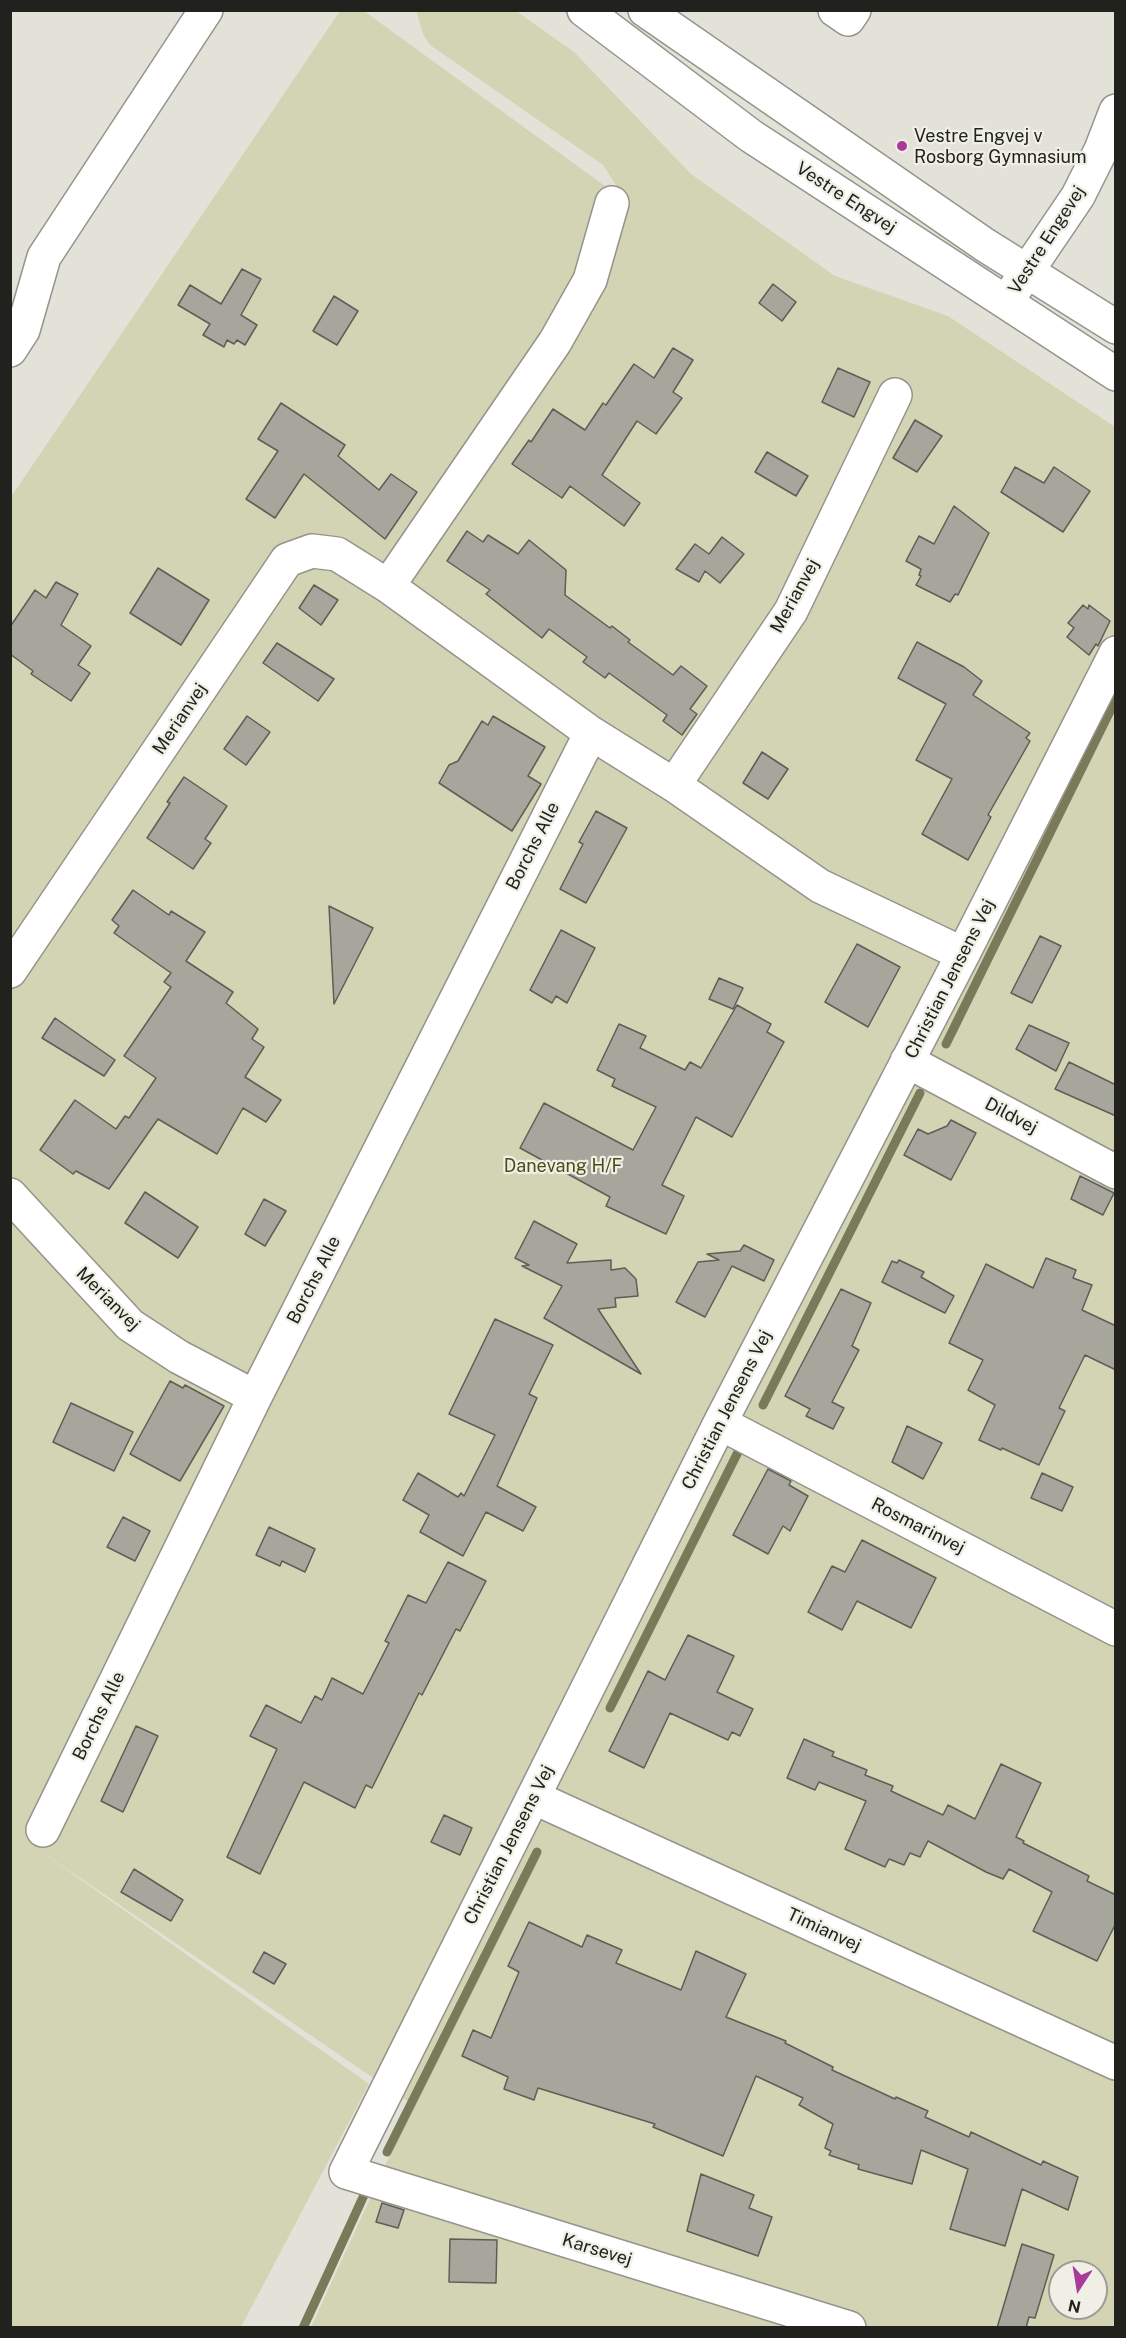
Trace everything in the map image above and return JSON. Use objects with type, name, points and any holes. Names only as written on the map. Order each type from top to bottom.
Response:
[{"type":"street","points":[[10,350],[23,330],[44,257],[206,10]]},
{"type":"street","name":"Vestre Engvej","points":[[584,10],[751,136],[1116,374]]},
{"type":"street","points":[[645,10],[985,245],[1116,327]]},
{"type":"street","points":[[835,10],[848,19],[854,10]]},
{"type":"street","name":"Vestre Engevej","points":[[1006,303],[1078,196],[1101,150],[1116,111]]},
{"type":"street","points":[[388,586],[555,342],[590,280],[612,203]]},
{"type":"street","name":"Merianvej","points":[[674,785],[790,611],[895,395]]},
{"type":"street","name":"Merianvej","points":[[10,971],[287,560],[312,550],[337,554],[388,586],[591,733],[674,785],[820,886],[963,954]]},
{"type":"street","name":"Christian Jensens Vej","points":[[346,2172],[720,1423],[1116,653]]},
{"type":"street","name":"Borchs Alle","points":[[43,1830],[255,1397],[591,733]]},
{"type":"street","name":"Dildvej","points":[[907,1061],[1116,1172]]},
{"type":"street","name":"Merianvej","points":[[10,1196],[130,1325],[179,1358],[255,1397]]},
{"type":"street","name":"Rosmarinvej","points":[[720,1423],[1116,1629]]},
{"type":"street","name":"Timianvej","points":[[533,1797],[1116,2063]]},
{"type":"street","name":"Karsevej","points":[[346,2172],[849,2328]]},
{"type":"green space","name":"Danevang H/F","points":[[416,10],[516,11],[574,52],[691,174],[835,276],[948,316],[1115,427],[1115,2327],[311,2327],[413,2105],[39,1850],[369,2084],[241,2327],[11,2328],[11,497],[340,11],[364,11],[627,202],[603,165],[430,45],[423,34]]},
{"type":"building","points":[[242,269],[261,279],[241,315],[257,325],[245,345],[237,340],[234,344],[227,340],[224,347],[203,335],[210,324],[178,305],[190,285],[221,304]]},
{"type":"building","points":[[773,284],[796,302],[782,321],[759,303]]},
{"type":"building","points":[[334,296],[358,311],[337,345],[313,331]]},
{"type":"building","points":[[673,348],[693,360],[673,392],[682,398],[656,434],[637,421],[602,475],[640,503],[624,526],[570,486],[562,498],[512,464],[529,440],[531,442],[553,409],[585,430],[603,403],[606,405],[634,364],[654,378]]},
{"type":"building","points":[[838,368],[870,382],[854,417],[822,402]]},
{"type":"building","points":[[281,403],[345,445],[338,456],[379,490],[391,474],[417,492],[385,539],[304,474],[275,518],[246,499],[278,451],[258,439]]},
{"type":"building","points":[[915,420],[942,436],[917,472],[893,458]]},
{"type":"building","points":[[767,452],[808,476],[796,496],[755,472]]},
{"type":"building","points":[[1015,467],[1044,483],[1054,467],[1090,491],[1063,532],[1001,492]]},
{"type":"building","points":[[954,506],[989,533],[958,595],[955,594],[950,602],[916,585],[921,576],[919,575],[921,569],[906,561],[919,536],[934,544]]},
{"type":"building","points":[[467,531],[483,542],[488,535],[518,554],[529,540],[566,570],[565,595],[610,628],[612,626],[630,640],[628,642],[673,675],[681,666],[707,686],[690,709],[697,714],[682,735],[663,721],[667,715],[609,673],[605,678],[583,662],[587,657],[549,629],[542,638],[486,594],[490,590],[447,561]]},
{"type":"building","points":[[722,537],[744,554],[720,583],[705,571],[699,582],[676,569],[695,544],[709,554]]},
{"type":"building","points":[[158,568],[209,600],[181,645],[130,613]]},
{"type":"building","points":[[56,582],[78,594],[61,625],[91,646],[78,665],[90,673],[71,701],[31,674],[33,671],[10,654],[10,627],[35,590],[46,598]]},
{"type":"building","points":[[314,585],[338,600],[321,625],[299,608]]},
{"type":"building","points":[[1083,605],[1088,609],[1089,605],[1110,621],[1098,646],[1096,644],[1089,655],[1067,637],[1074,628],[1068,623]]},
{"type":"building","points":[[917,642],[964,667],[982,681],[973,695],[1030,733],[1026,738],[1030,741],[988,815],[991,817],[968,860],[922,834],[952,779],[916,760],[946,704],[898,678]]},
{"type":"building","points":[[277,643],[334,679],[318,701],[263,663]]},
{"type":"building","points":[[247,716],[270,732],[246,765],[224,749]]},
{"type":"building","points":[[493,716],[545,747],[528,776],[541,784],[512,831],[439,783],[449,765],[458,761],[482,721],[488,725]]},
{"type":"building","points":[[762,752],[788,769],[768,799],[743,783]]},
{"type":"building","points":[[184,777],[227,806],[205,839],[211,843],[193,869],[147,838]]},
{"type":"building","points":[[596,811],[627,828],[586,903],[560,889],[583,844],[579,842]]},
{"type":"building","points":[[133,890],[169,915],[171,911],[205,932],[186,961],[233,992],[226,1003],[258,1029],[252,1039],[264,1047],[245,1077],[281,1100],[266,1122],[243,1108],[217,1154],[158,1119],[109,1189],[76,1171],[73,1174],[40,1150],[75,1100],[116,1129],[125,1116],[129,1118],[156,1078],[124,1056],[171,987],[164,982],[171,973],[114,933],[119,926],[112,920]]},
{"type":"building","points":[[329,906],[373,928],[334,1004]]},
{"type":"building","points":[[561,930],[595,948],[567,1003],[556,996],[552,1003],[530,990]]},
{"type":"building","points":[[1040,936],[1061,946],[1032,1003],[1011,993]]},
{"type":"building","points":[[857,944],[900,967],[868,1027],[825,1002]]},
{"type":"building","points":[[719,978],[743,988],[733,1009],[709,999]]},
{"type":"building","points":[[737,1005],[771,1024],[767,1032],[784,1042],[732,1137],[696,1117],[662,1185],[684,1196],[666,1234],[606,1206],[610,1197],[520,1148],[544,1103],[633,1150],[656,1107],[612,1086],[615,1079],[597,1070],[619,1024],[646,1036],[640,1048],[685,1070],[690,1062],[701,1068]]},
{"type":"building","points":[[55,1018],[115,1060],[104,1076],[42,1038]]},
{"type":"building","points":[[1029,1025],[1069,1043],[1056,1071],[1016,1049]]},
{"type":"building","points":[[1069,1062],[1116,1085],[1116,1116],[1055,1089]]},
{"type":"building","points":[[951,1120],[976,1133],[951,1180],[904,1155],[918,1129],[928,1134],[947,1126]]},
{"type":"building","points":[[1080,1176],[1114,1193],[1103,1215],[1071,1199]]},
{"type":"building","points":[[145,1192],[198,1227],[178,1258],[125,1223]]},
{"type":"building","points":[[264,1199],[286,1211],[265,1246],[245,1234]]},
{"type":"building","points":[[534,1221],[577,1244],[567,1263],[611,1260],[611,1270],[625,1268],[636,1279],[638,1296],[615,1298],[616,1307],[598,1309],[641,1374],[544,1318],[562,1286],[522,1266],[529,1265],[515,1258]]},
{"type":"building","points":[[744,1245],[774,1260],[764,1281],[732,1266],[705,1317],[676,1302],[698,1262],[719,1260],[707,1254],[740,1251]]},
{"type":"building","points":[[1046,1258],[1076,1270],[1073,1278],[1092,1285],[1082,1310],[1116,1326],[1116,1370],[1085,1355],[1059,1408],[1065,1411],[1039,1465],[979,1440],[995,1405],[968,1390],[983,1360],[949,1343],[986,1264],[1033,1288]]},
{"type":"building","points":[[899,1260],[924,1272],[921,1277],[954,1296],[945,1313],[882,1282],[892,1261],[897,1263]]},
{"type":"building","points":[[841,1289],[871,1303],[852,1346],[859,1350],[832,1402],[844,1408],[833,1429],[806,1416],[810,1409],[785,1396]]},
{"type":"building","points":[[495,1319],[553,1345],[529,1394],[537,1398],[497,1486],[536,1507],[523,1531],[486,1512],[463,1556],[420,1532],[429,1515],[403,1500],[418,1473],[458,1497],[461,1493],[464,1496],[495,1435],[449,1414]]},
{"type":"building","points":[[170,1381],[183,1388],[185,1385],[224,1406],[180,1481],[130,1454]]},
{"type":"building","points":[[71,1403],[133,1432],[114,1471],[53,1442]]},
{"type":"building","points":[[907,1426],[942,1443],[923,1479],[892,1462]]},
{"type":"building","points":[[768,1469],[791,1481],[789,1485],[808,1496],[790,1531],[783,1526],[768,1554],[733,1535]]},
{"type":"building","points":[[1042,1473],[1073,1487],[1062,1511],[1031,1498]]},
{"type":"building","points":[[123,1517],[150,1531],[135,1561],[107,1547]]},
{"type":"building","points":[[269,1527],[315,1549],[305,1572],[282,1561],[280,1566],[256,1555]]},
{"type":"building","points":[[862,1540],[936,1578],[911,1628],[857,1601],[842,1630],[808,1612],[832,1566],[845,1572]]},
{"type":"building","points":[[448,1562],[486,1581],[460,1631],[456,1629],[422,1695],[419,1693],[372,1788],[366,1785],[355,1808],[304,1782],[260,1874],[227,1857],[277,1749],[250,1736],[266,1705],[301,1723],[315,1696],[322,1700],[332,1678],[363,1694],[389,1643],[385,1641],[408,1595],[426,1603]]},
{"type":"building","points":[[688,1635],[734,1656],[717,1692],[753,1709],[740,1736],[732,1732],[728,1740],[670,1713],[644,1768],[609,1751],[648,1671],[665,1680]]},
{"type":"building","points":[[136,1726],[158,1736],[123,1812],[101,1801]]},
{"type":"building","points":[[804,1739],[834,1752],[832,1756],[867,1770],[865,1775],[893,1786],[891,1791],[943,1815],[948,1805],[975,1819],[1001,1764],[1041,1783],[1016,1837],[1024,1841],[1023,1843],[1089,1876],[1087,1881],[1116,1895],[1116,1923],[1097,1961],[1033,1931],[1052,1892],[1009,1869],[1003,1879],[928,1841],[920,1857],[910,1853],[904,1865],[889,1859],[885,1867],[845,1849],[866,1801],[819,1782],[815,1790],[787,1778]]},
{"type":"building","points":[[444,1815],[472,1828],[460,1855],[431,1842]]},
{"type":"building","points":[[134,1869],[183,1900],[171,1921],[121,1892]]},
{"type":"building","points":[[529,1922],[582,1947],[587,1935],[622,1950],[616,1963],[681,1990],[696,1951],[746,1974],[726,2017],[786,2041],[785,2043],[833,2067],[832,2070],[895,2099],[896,2097],[928,2111],[925,2117],[969,2137],[971,2132],[1041,2165],[1043,2161],[1078,2177],[1068,2210],[1022,2189],[1005,2246],[950,2229],[968,2169],[921,2150],[912,2184],[858,2169],[859,2165],[829,2155],[831,2151],[825,2148],[833,2124],[799,2105],[803,2098],[756,2076],[723,2156],[653,2127],[655,2124],[538,2088],[534,2100],[504,2089],[508,2077],[462,2056],[473,2030],[491,2038],[519,1972],[508,1966]]},
{"type":"building","points":[[264,1952],[286,1964],[274,1984],[253,1972]]},
{"type":"building","points":[[701,2174],[754,2195],[749,2208],[772,2217],[758,2256],[687,2231]]},
{"type":"building","points":[[382,2203],[404,2210],[398,2228],[376,2222]]},
{"type":"building","points":[[450,2239],[497,2240],[496,2283],[449,2282]]},
{"type":"building","points":[[1022,2244],[1054,2255],[1052,2260],[1048,2260],[1048,2275],[1035,2318],[1029,2317],[1026,2328],[997,2328]]},
{"type":"waterway","points":[[946,1044],[1116,699]]},
{"type":"waterway","points":[[763,1405],[920,1093]]},
{"type":"waterway","points":[[610,1708],[738,1452]]},
{"type":"waterway","points":[[387,2152],[537,1852]]},
{"type":"waterway","points":[[303,2328],[365,2193]]},
{"type":"place","name":"Vestre Engvej v Rosborg Gymnasium","points":[[902,146]]}]
